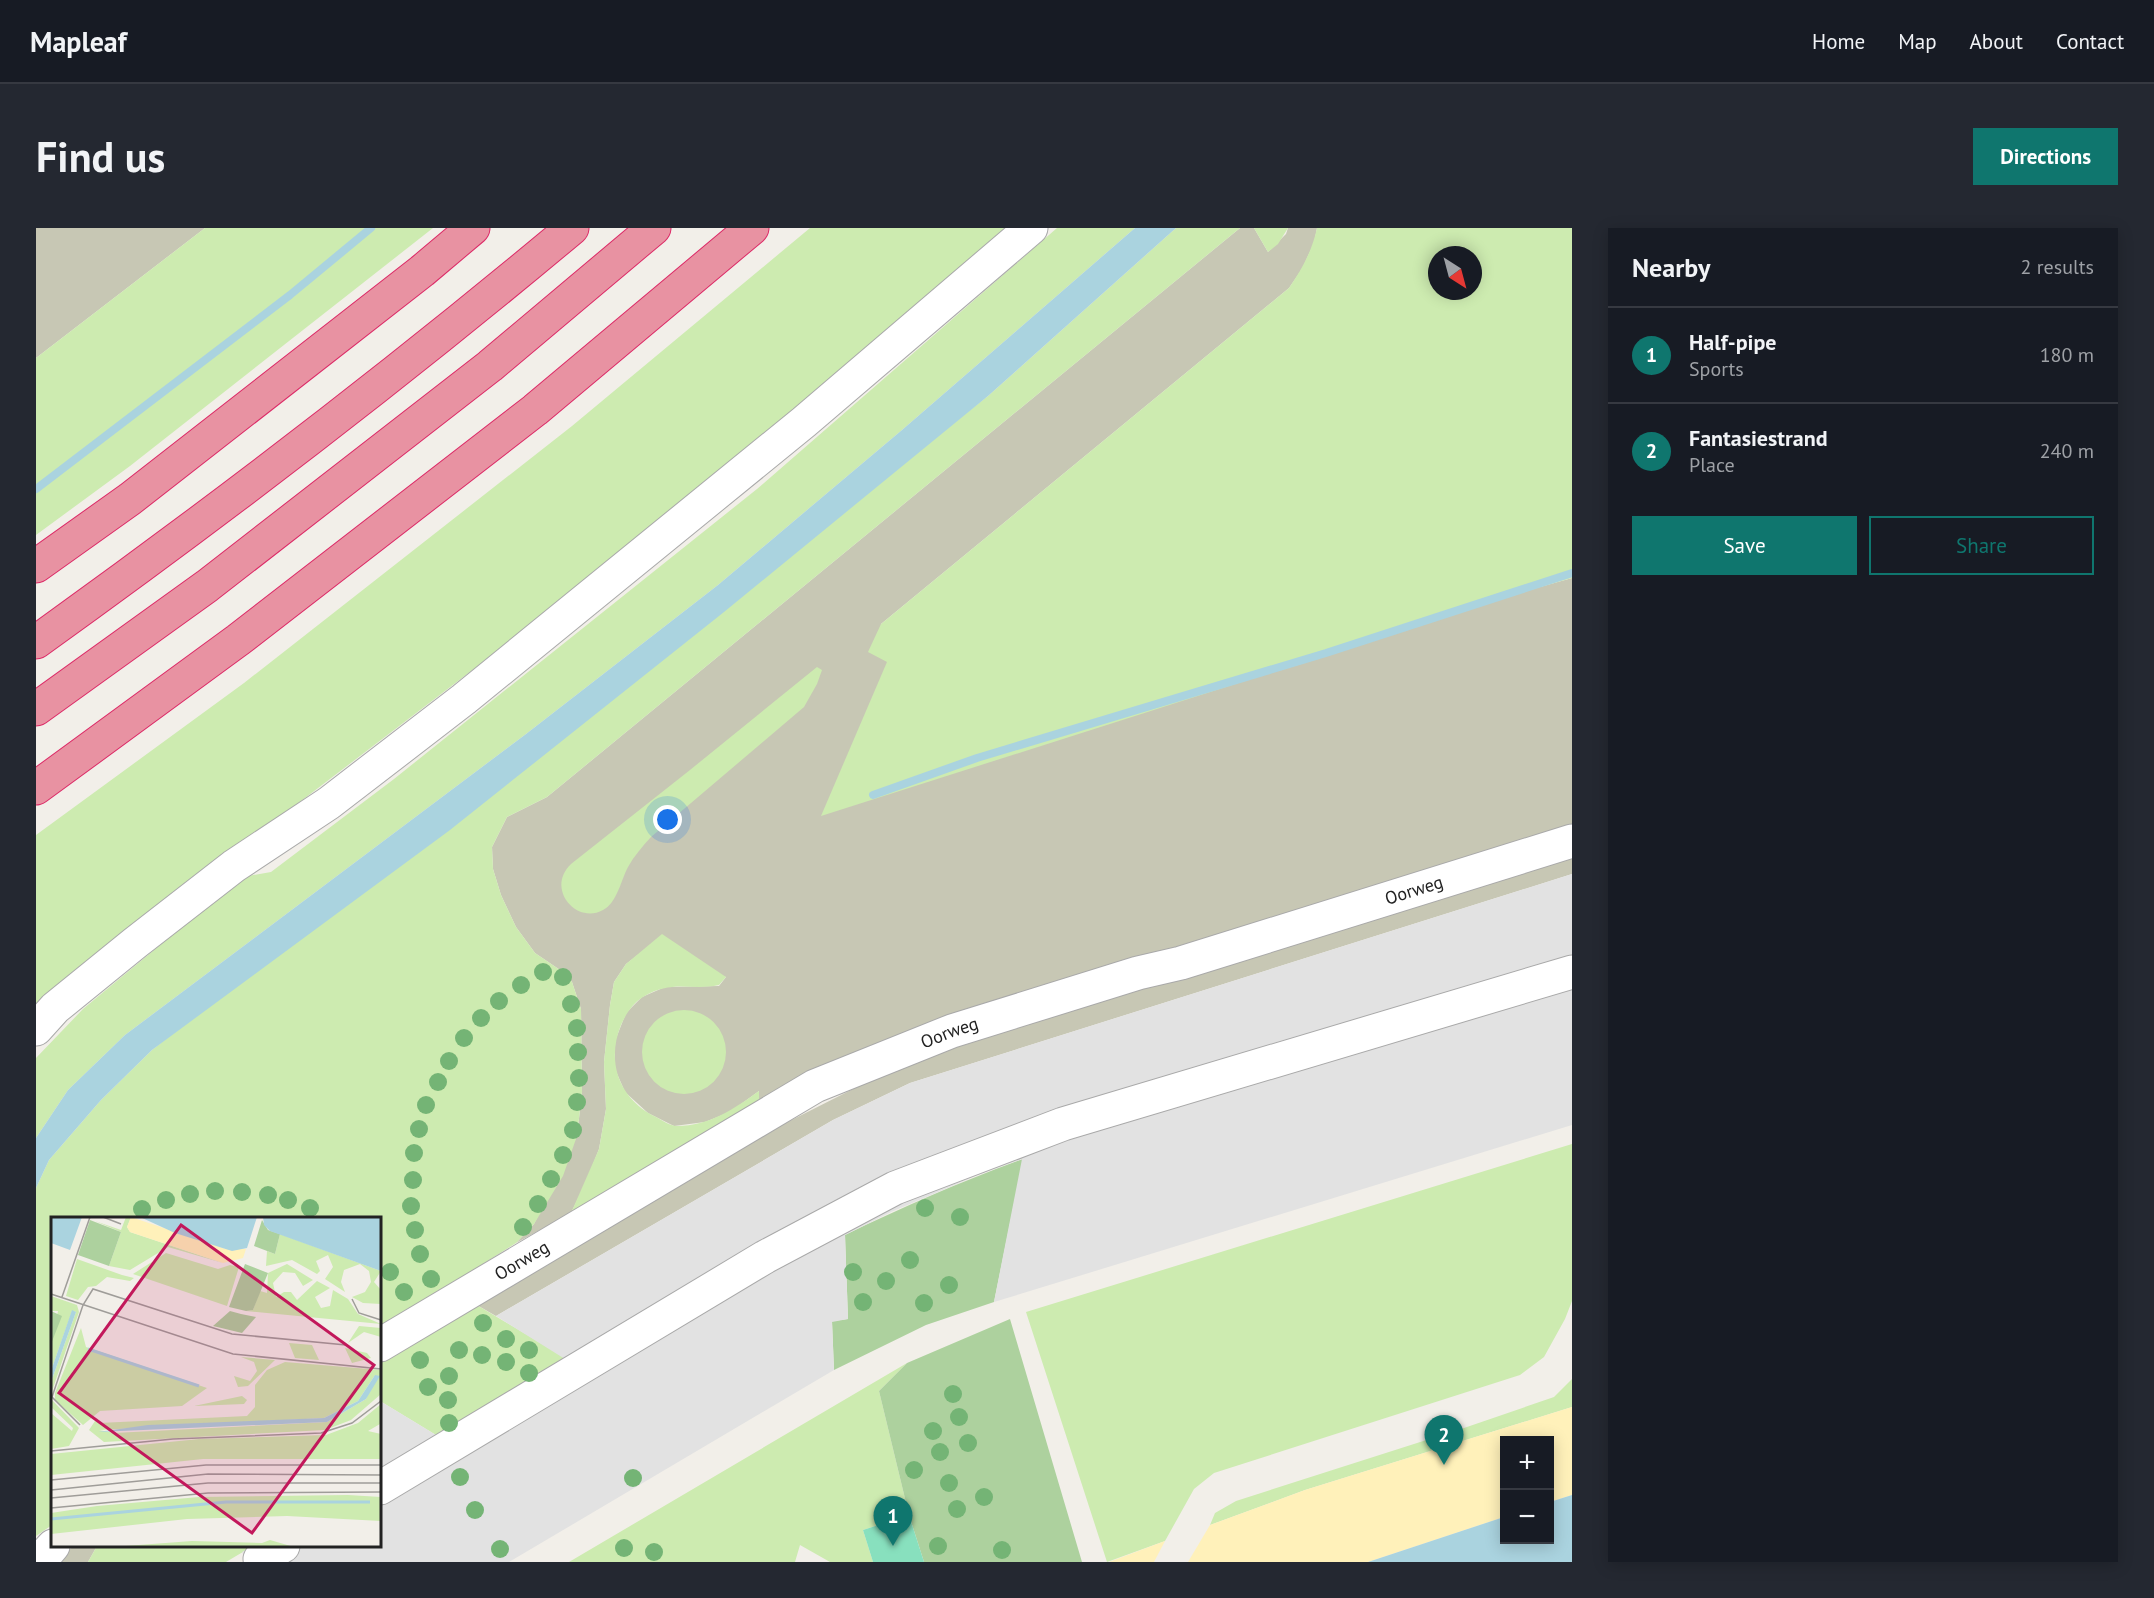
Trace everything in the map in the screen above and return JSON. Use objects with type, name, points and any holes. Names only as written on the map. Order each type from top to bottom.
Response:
[{"type":"highway","points":[[36,566],[130,499],[412,279],[473,228]]},
{"type":"highway","points":[[36,642],[186,533],[458,323],[572,228]]},
{"type":"highway","points":[[36,709],[207,586],[490,366],[654,228]]},
{"type":"highway","points":[[36,788],[238,640],[535,410],[752,228]]},
{"type":"street","points":[[36,1029],[55,1008],[234,866],[329,803],[464,699],[804,422],[1031,228]]},
{"type":"street","name":"Oorweg","points":[[381,1344],[815,1086],[883,1057],[952,1031],[1572,841]]},
{"type":"street","points":[[381,1487],[765,1257],[895,1188],[1063,1124],[1572,972]]},
{"type":"street","points":[[36,1551],[51,1546]]},
{"type":"street","points":[[39,1562],[51,1547]]},
{"type":"shaded area","points":[[36,228],[205,228],[36,358]]},
{"type":"shaded area","points":[[1240,228],[1254,228],[1268,252],[1286,234],[1288,228],[1317,228],[1314,243],[1302,269],[1289,288],[881,624],[1540,587],[1572,578],[1572,826],[759,1102],[759,1091],[730,1112],[705,1122],[674,1126],[648,1113],[625,1092],[615,1069],[615,1041],[626,1013],[642,997],[665,987],[719,986],[726,977],[639,954],[626,964],[614,982],[604,1062],[606,1109],[599,1149],[586,1182],[571,1213],[516,1243],[534,1224],[577,1136],[582,1092],[581,1009],[572,982],[563,972],[535,953],[516,927],[501,895],[493,869],[492,847],[507,817],[547,797]]},
{"type":"shaded area","points":[[1572,855],[1572,874],[910,1083],[833,1120],[496,1316],[475,1304],[758,1137],[853,1089],[917,1061],[984,1036]]},
{"type":"shaded area","points":[[1572,874],[1572,1125],[994,1302],[1022,1159],[891,1212],[845,1235],[848,1319],[832,1322],[834,1370],[509,1562],[248,1562],[242,1552],[251,1547],[381,1547],[381,1402],[436,1435],[565,1359],[496,1316],[833,1120],[910,1083]]},
{"type":"shaded area","points":[[73,1547],[96,1547],[88,1562],[54,1562]]},
{"type":"green space","points":[[205,228],[433,228],[130,466],[36,535],[36,358]]},
{"type":"green space","points":[[810,228],[1007,228],[670,519],[36,1006],[36,835],[244,683],[572,426]]},
{"type":"green space","points":[[1057,228],[1135,228],[902,430],[718,585],[526,734],[125,1035],[68,1090],[36,1138],[36,1058],[83,1009],[242,877],[271,872],[394,779],[757,489]]},
{"type":"green space","points":[[1176,228],[1240,228],[547,797],[507,817],[492,847],[493,869],[501,895],[516,927],[535,953],[563,972],[572,982],[581,1009],[582,1092],[577,1136],[563,1176],[534,1224],[516,1243],[381,1328],[381,1217],[51,1217],[51,1526],[36,1536],[36,1188],[49,1160],[101,1100],[152,1050],[988,396]]},
{"type":"green space","points":[[1254,228],[1288,228],[1278,244],[1268,252]]},
{"type":"green space","points":[[1317,228],[1572,228],[1572,578],[821,816],[887,662],[868,652],[881,624],[1289,288],[1306,260]]},
{"type":"green space","points":[[817,667],[822,670],[804,707],[651,837],[630,863],[608,907],[593,913],[583,913],[568,902],[561,884],[571,864]]},
{"type":"green space","points":[[662,934],[726,977],[719,985],[663,988],[639,999],[621,1025],[615,1052],[619,1078],[625,1090],[643,1109],[666,1123],[677,1126],[710,1120],[731,1110],[759,1091],[759,1102],[571,1213],[599,1149],[606,1109],[604,1062],[614,982],[626,964]]},
{"type":"green space","points":[[676,1010],[692,1010],[708,1017],[719,1028],[726,1044],[723,1068],[714,1082],[692,1094],[676,1094],[660,1087],[649,1076],[642,1060],[642,1044],[649,1028],[660,1017]]},
{"type":"green space","points":[[1572,1144],[1572,1301],[1544,1357],[1520,1375],[1214,1473],[1194,1489],[1165,1541],[1107,1562],[1026,1312]]},
{"type":"green space","points":[[1023,1159],[994,1302],[926,1325],[834,1370],[832,1321],[848,1319],[845,1235],[933,1195]]},
{"type":"green space","points":[[475,1304],[566,1358],[436,1435],[381,1402],[381,1360]]},
{"type":"green space","points":[[1010,1319],[1082,1562],[924,1562],[909,1515],[879,1391],[907,1363]]},
{"type":"green space","points":[[907,1363],[879,1391],[909,1515],[863,1530],[873,1562],[830,1562],[800,1545],[795,1562],[569,1562]]},
{"type":"green space","points":[[1572,1379],[1572,1407],[1305,1490],[1210,1525],[1215,1513],[1236,1501],[1554,1397]]},
{"type":"green space","points":[[909,1515],[924,1562],[873,1562],[863,1530]]},
{"type":"green space","points":[[96,1547],[251,1547],[226,1562],[88,1562]]},
{"type":"sand","points":[[1572,1407],[1572,1495],[1554,1501],[1554,1436],[1500,1436],[1500,1518],[1368,1562],[1188,1562],[1210,1525],[1305,1490]]},
{"type":"sand","points":[[1165,1541],[1154,1562],[1109,1562]]},
{"type":"water","points":[[1135,228],[1176,228],[988,396],[724,612],[450,830],[152,1050],[101,1100],[49,1160],[36,1188],[36,1138],[68,1090],[125,1035],[526,734],[718,585],[902,430]]},
{"type":"water","points":[[1572,1495],[1572,1562],[1368,1562],[1500,1518],[1500,1544],[1554,1544],[1554,1501]]},
{"type":"waterway","points":[[36,489],[290,295],[371,228]]},
{"type":"waterway","points":[[873,795],[977,758],[1326,653],[1572,573]]},
{"type":"place","name":"Fantasiestrand","points":[[1444,1465]]},
{"type":"place","name":"Half-pipe","points":[[893,1546]]}]
